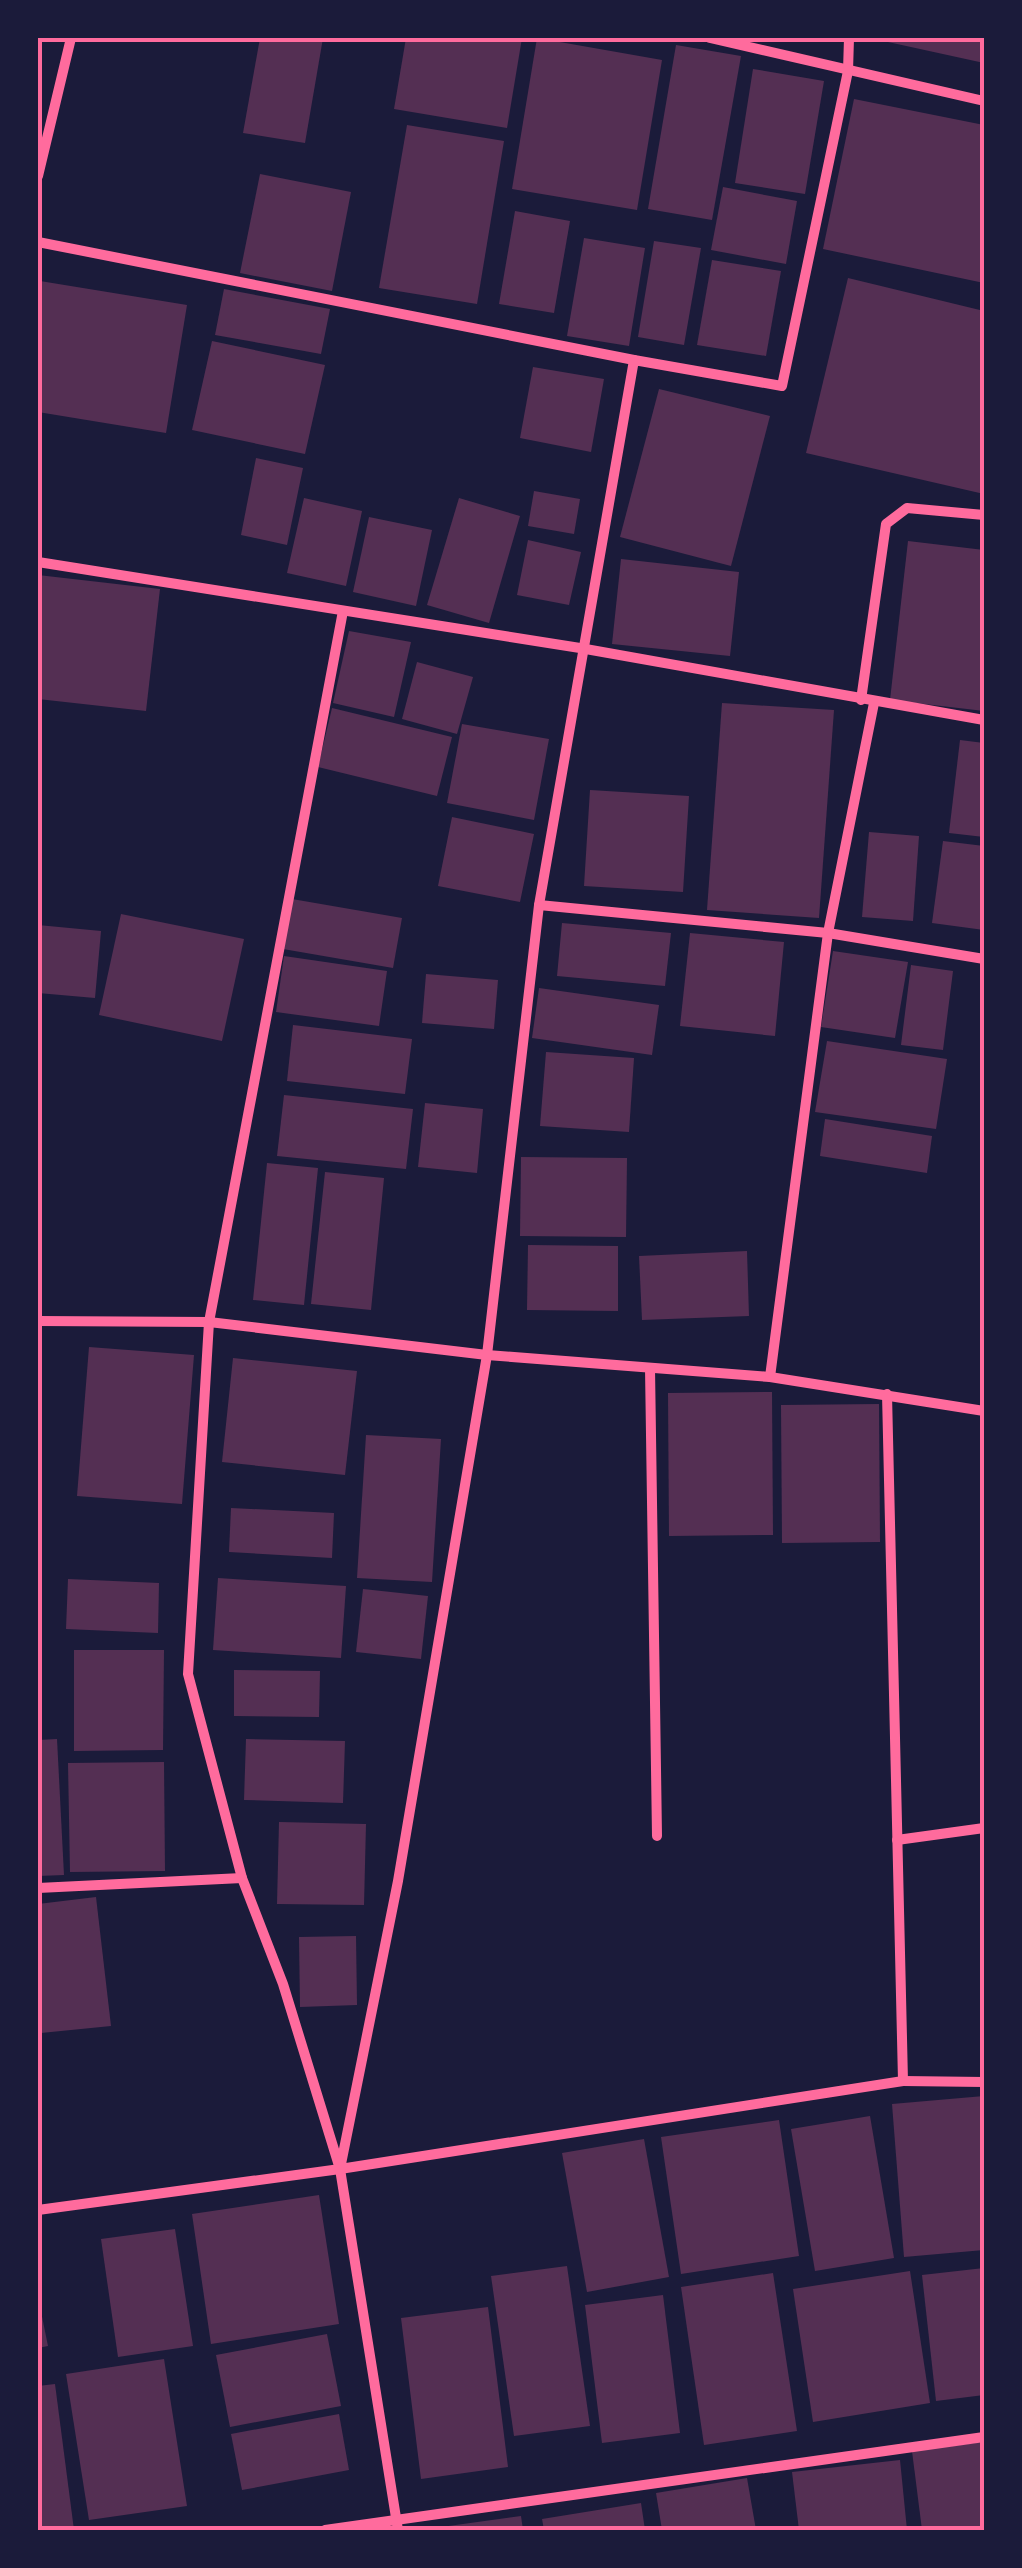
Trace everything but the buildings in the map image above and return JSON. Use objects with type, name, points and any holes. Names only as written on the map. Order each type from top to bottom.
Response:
[{"type":"street","points":[[38,176],[40,146],[71,38]]},
{"type":"street","points":[[710,38],[984,101]]},
{"type":"street","points":[[38,242],[782,386],[848,71],[849,38]]},
{"type":"street","points":[[340,2168],[398,1881],[486,1355],[539,905],[580,648],[634,360]]},
{"type":"street","points":[[861,700],[886,524],[907,508],[984,515]]},
{"type":"street","points":[[38,562],[580,648],[984,720]]},
{"type":"street","points":[[343,611],[209,1322],[188,1674],[242,1878],[282,1984],[340,2168],[397,2526]]},
{"type":"street","points":[[770,1377],[828,933],[874,703]]},
{"type":"street","points":[[539,905],[828,933],[984,959]]},
{"type":"street","points":[[38,1321],[209,1322],[486,1355],[770,1377],[984,1411]]},
{"type":"street","points":[[650,1368],[657,1836]]},
{"type":"street","points":[[887,1394],[903,2080]]},
{"type":"street","points":[[897,1840],[984,1828]]},
{"type":"street","points":[[38,1888],[242,1878]]},
{"type":"street","points":[[38,2210],[340,2168],[903,2080],[984,2082]]},
{"type":"street","points":[[324,2530],[397,2526],[984,2437]]}]
